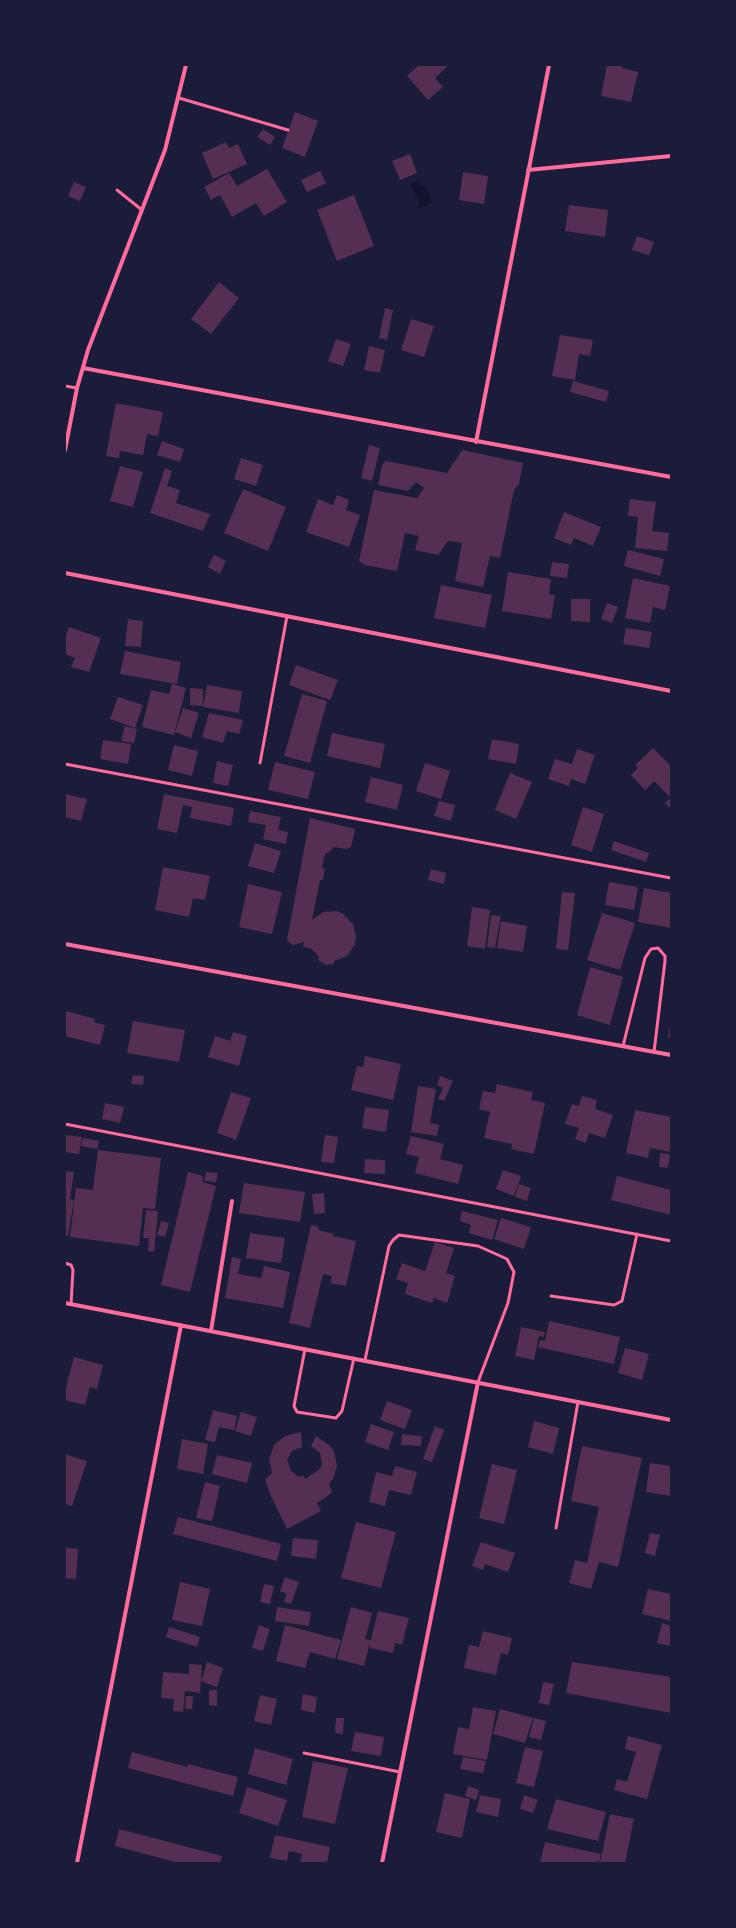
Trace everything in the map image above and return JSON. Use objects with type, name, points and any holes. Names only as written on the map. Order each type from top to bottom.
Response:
[{"type":"street","points":[[65,450],[77,388],[83,368],[95,332],[165,150],[186,65]]},
{"type":"street","points":[[476,442],[549,65]]},
{"type":"street","points":[[528,170],[671,156]]},
{"type":"street","points":[[83,368],[671,477]]},
{"type":"street","points":[[65,573],[671,691]]},
{"type":"street","points":[[65,944],[671,1055]]},
{"type":"street","points":[[211,1331],[232,1201]]},
{"type":"street","points":[[65,1303],[671,1420]]},
{"type":"street","points":[[77,1863],[181,1325]]},
{"type":"street","points":[[382,1863],[478,1382]]},
{"type":"lane","points":[[179,98],[288,130]]},
{"type":"lane","points":[[117,190],[142,210]]},
{"type":"lane","points":[[65,386],[77,388]]},
{"type":"lane","points":[[260,762],[287,616]]},
{"type":"lane","points":[[65,764],[671,878]]},
{"type":"lane","points":[[623,1046],[645,958],[650,949],[658,948],[665,956],[665,960],[654,1052]]},
{"type":"lane","points":[[65,1124],[671,1241]]},
{"type":"lane","points":[[551,1296],[614,1305],[622,1301],[637,1234]]},
{"type":"lane","points":[[365,1360],[389,1246],[393,1240],[399,1235],[478,1246],[507,1259],[514,1272],[508,1303],[478,1382]]},
{"type":"lane","points":[[65,1263],[71,1264],[73,1270],[71,1304]]},
{"type":"lane","points":[[306,1349],[294,1406],[297,1412],[336,1418],[342,1411],[354,1358]]},
{"type":"lane","points":[[556,1528],[578,1402]]},
{"type":"lane","points":[[304,1753],[400,1772]]},
{"type":"shaded area","points":[[419,181],[428,192],[432,202],[425,207],[418,207],[419,200],[410,184]]},
{"type":"building","points":[[419,65],[449,65],[435,78],[443,87],[428,100],[407,76]]},
{"type":"building","points":[[607,65],[622,65],[622,68],[638,72],[631,102],[601,96]]},
{"type":"building","points":[[295,112],[318,121],[305,157],[282,148]]},
{"type":"building","points":[[263,129],[275,137],[270,145],[257,137]]},
{"type":"building","points":[[226,142],[229,148],[238,144],[247,164],[213,179],[202,153]]},
{"type":"building","points":[[410,154],[417,173],[400,180],[392,161]]},
{"type":"building","points":[[267,169],[287,202],[264,216],[256,203],[232,217],[220,195],[211,200],[204,187],[229,173],[237,186]]},
{"type":"building","points":[[320,171],[326,183],[307,192],[301,180]]},
{"type":"building","points":[[463,172],[488,176],[484,204],[459,200]]},
{"type":"building","points":[[74,182],[86,187],[80,201],[68,196]]},
{"type":"building","points":[[354,195],[374,246],[337,261],[317,210]]},
{"type":"building","points":[[569,205],[608,210],[605,237],[565,231]]},
{"type":"building","points":[[637,236],[654,242],[649,255],[632,250]]},
{"type":"building","points":[[219,282],[239,298],[211,334],[191,319]]},
{"type":"building","points":[[385,308],[393,310],[387,340],[379,338]]},
{"type":"building","points":[[411,319],[434,326],[424,357],[401,350]]},
{"type":"building","points":[[560,335],[593,340],[590,356],[579,354],[575,380],[552,376]]},
{"type":"building","points":[[336,339],[351,344],[343,366],[328,361]]},
{"type":"building","points":[[369,346],[385,350],[380,373],[364,370]]},
{"type":"building","points":[[573,381],[609,391],[606,402],[570,392]]},
{"type":"building","points":[[116,403],[163,412],[158,436],[147,434],[143,455],[120,451],[119,458],[106,456]]},
{"type":"building","points":[[162,441],[184,449],[180,462],[157,455]]},
{"type":"building","points":[[369,445],[380,448],[372,481],[361,478]]},
{"type":"building","points":[[462,450],[523,463],[519,484],[514,490],[500,558],[490,556],[483,587],[455,581],[462,543],[448,541],[438,555],[415,550],[419,536],[405,533],[397,571],[365,565],[359,561],[374,490],[417,498],[424,488],[416,482],[408,491],[378,485],[382,465],[386,461],[447,473]]},
{"type":"building","points":[[241,458],[263,465],[256,486],[234,479]]},
{"type":"building","points":[[120,466],[143,472],[133,507],[110,501]]},
{"type":"building","points":[[165,468],[172,471],[167,486],[180,490],[176,503],[210,514],[203,531],[150,513]]},
{"type":"building","points":[[243,489],[286,507],[268,551],[224,533]]},
{"type":"building","points":[[337,495],[349,500],[346,510],[360,515],[349,547],[306,532],[318,499],[333,505]]},
{"type":"building","points":[[630,499],[656,502],[652,531],[669,533],[667,551],[635,548],[638,517],[628,516]]},
{"type":"building","points":[[564,512],[601,527],[593,546],[574,538],[571,545],[554,538]]},
{"type":"building","points":[[628,550],[664,559],[660,576],[624,566]]},
{"type":"building","points":[[214,555],[226,561],[220,574],[208,567]]},
{"type":"building","points":[[552,562],[569,564],[567,578],[550,576]]},
{"type":"building","points":[[508,572],[551,579],[549,594],[555,595],[551,619],[502,611]]},
{"type":"building","points":[[633,578],[670,586],[665,610],[653,607],[650,623],[625,618]]},
{"type":"building","points":[[441,585],[492,595],[485,628],[434,618]]},
{"type":"building","points":[[571,599],[590,599],[590,622],[571,621]]},
{"type":"building","points":[[607,603],[618,607],[612,623],[601,619]]},
{"type":"building","points":[[128,619],[143,621],[141,647],[125,646]]},
{"type":"building","points":[[69,627],[101,638],[89,672],[71,667],[75,658],[65,654],[65,638]]},
{"type":"building","points":[[626,628],[652,632],[649,648],[623,644]]},
{"type":"building","points":[[125,651],[181,662],[177,684],[120,674]]},
{"type":"building","points":[[296,665],[338,680],[330,700],[289,685]]},
{"type":"building","points":[[172,684],[186,688],[174,735],[142,727],[151,690],[169,694]]},
{"type":"building","points":[[207,685],[242,691],[239,713],[203,707]]},
{"type":"building","points":[[190,688],[203,689],[203,706],[190,705]]},
{"type":"building","points":[[302,694],[327,701],[310,763],[284,756]]},
{"type":"building","points":[[118,697],[143,705],[135,728],[110,719]]},
{"type":"building","points":[[183,708],[199,713],[191,738],[175,732]]},
{"type":"building","points":[[209,713],[243,720],[239,734],[227,731],[223,743],[202,737]]},
{"type":"building","points":[[125,726],[137,729],[134,743],[121,741]]},
{"type":"building","points":[[332,733],[385,744],[380,768],[327,756]]},
{"type":"building","points":[[492,739],[519,744],[516,764],[488,759]]},
{"type":"building","points":[[103,740],[131,744],[128,764],[100,759]]},
{"type":"building","points":[[174,745],[198,751],[192,776],[168,770]]},
{"type":"building","points":[[653,748],[671,766],[671,798],[654,781],[645,790],[631,775],[638,768],[635,765]]},
{"type":"building","points":[[577,749],[595,755],[585,784],[571,779],[569,786],[548,779],[555,759],[572,764]]},
{"type":"building","points":[[217,761],[233,765],[228,786],[213,783]]},
{"type":"building","points":[[275,762],[315,772],[308,799],[268,790]]},
{"type":"building","points":[[425,763],[450,771],[441,799],[416,791]]},
{"type":"building","points":[[510,773],[532,782],[516,819],[495,810]]},
{"type":"building","points":[[371,777],[403,785],[397,810],[365,802]]},
{"type":"building","points":[[65,794],[87,799],[81,821],[65,817]]},
{"type":"building","points":[[164,794],[234,808],[231,826],[190,818],[192,807],[183,805],[177,833],[157,829]]},
{"type":"building","points":[[671,798],[671,809],[665,803]]},
{"type":"building","points":[[439,801],[455,805],[451,821],[434,816]]},
{"type":"building","points":[[583,807],[604,814],[592,852],[571,845]]},
{"type":"building","points":[[250,811],[281,817],[278,830],[288,832],[286,844],[263,839],[266,825],[248,822]]},
{"type":"building","points":[[310,818],[355,829],[351,847],[347,849],[333,847],[331,851],[325,854],[322,868],[325,869],[323,880],[320,880],[312,920],[323,912],[337,911],[343,914],[353,924],[356,937],[355,944],[347,956],[334,961],[334,964],[326,965],[318,960],[319,956],[310,948],[303,947],[304,942],[292,945],[287,940]]},
{"type":"building","points":[[614,841],[649,853],[646,862],[611,850]]},
{"type":"building","points":[[255,843],[281,851],[274,873],[248,866]]},
{"type":"building","points":[[163,867],[210,876],[205,900],[193,898],[189,917],[155,910]]},
{"type":"building","points":[[431,869],[446,873],[444,884],[428,880]]},
{"type":"building","points":[[609,882],[638,887],[634,910],[605,905]]},
{"type":"building","points":[[248,884],[282,892],[272,934],[239,927]]},
{"type":"building","points":[[644,888],[671,893],[671,928],[638,922]]},
{"type":"building","points":[[562,892],[575,893],[568,950],[556,949]]},
{"type":"building","points":[[472,907],[490,910],[485,949],[467,946]]},
{"type":"building","points":[[602,913],[635,923],[620,970],[587,960]]},
{"type":"building","points":[[491,915],[501,916],[495,948],[487,947]]},
{"type":"building","points":[[501,921],[527,926],[523,952],[497,948]]},
{"type":"building","points":[[590,967],[623,977],[610,1025],[577,1015]]},
{"type":"building","points":[[66,1011],[95,1019],[94,1022],[105,1025],[100,1045],[65,1036]]},
{"type":"building","points":[[133,1021],[185,1030],[179,1062],[127,1053]]},
{"type":"building","points":[[670,1025],[671,1038],[668,1038]]},
{"type":"building","points":[[233,1032],[247,1036],[239,1066],[208,1057],[215,1036],[230,1041]]},
{"type":"building","points":[[365,1056],[401,1064],[393,1100],[351,1090],[357,1066],[363,1067]]},
{"type":"building","points":[[133,1075],[144,1076],[143,1085],[131,1084]]},
{"type":"building","points":[[440,1076],[453,1081],[444,1101],[438,1099],[443,1088],[437,1085]]},
{"type":"building","points":[[497,1084],[533,1092],[531,1100],[545,1103],[534,1154],[511,1149],[512,1144],[484,1138],[490,1112],[479,1109],[483,1091],[495,1093]]},
{"type":"building","points":[[418,1086],[436,1089],[430,1123],[439,1125],[437,1136],[411,1132]]},
{"type":"building","points":[[231,1092],[251,1098],[236,1140],[217,1133]]},
{"type":"building","points":[[582,1096],[597,1100],[595,1109],[613,1115],[605,1138],[589,1133],[586,1143],[575,1139],[579,1128],[565,1124],[572,1104],[579,1106]]},
{"type":"building","points":[[105,1103],[124,1107],[120,1123],[102,1119]]},
{"type":"building","points":[[365,1107],[389,1110],[386,1132],[362,1128]]},
{"type":"building","points":[[635,1110],[671,1117],[671,1152],[650,1148],[648,1158],[626,1153]]},
{"type":"building","points":[[65,1135],[82,1137],[79,1154],[65,1152]]},
{"type":"building","points":[[325,1135],[338,1137],[334,1163],[321,1162]]},
{"type":"building","points":[[411,1136],[444,1144],[440,1159],[463,1165],[458,1184],[415,1173],[419,1157],[406,1154]]},
{"type":"building","points":[[83,1138],[99,1141],[97,1149],[81,1146]]},
{"type":"building","points":[[98,1150],[161,1158],[155,1209],[143,1208],[139,1246],[70,1237],[76,1188],[93,1190]]},
{"type":"building","points":[[660,1153],[670,1154],[668,1168],[659,1167]]},
{"type":"building","points":[[365,1159],[385,1160],[385,1174],[364,1173]]},
{"type":"building","points":[[503,1170],[521,1176],[514,1196],[496,1189]]},
{"type":"building","points":[[65,1171],[74,1172],[70,1199],[74,1200],[68,1236],[65,1236]]},
{"type":"building","points":[[188,1172],[203,1176],[202,1182],[216,1186],[190,1292],[161,1285]]},
{"type":"building","points":[[206,1172],[218,1173],[216,1182],[204,1181]]},
{"type":"building","points":[[617,1176],[671,1190],[671,1215],[611,1200]]},
{"type":"building","points":[[244,1183],[305,1192],[300,1222],[239,1213]]},
{"type":"building","points":[[519,1184],[531,1188],[527,1201],[515,1197]]},
{"type":"building","points":[[324,1193],[325,1213],[314,1214],[312,1194]]},
{"type":"building","points":[[146,1210],[158,1211],[154,1252],[148,1251],[149,1238],[143,1238]]},
{"type":"building","points":[[462,1211],[498,1220],[492,1240],[469,1233],[471,1225],[460,1221]]},
{"type":"building","points":[[501,1218],[531,1227],[524,1249],[494,1239]]},
{"type":"building","points":[[161,1221],[169,1223],[165,1237],[157,1235]]},
{"type":"building","points":[[311,1225],[319,1227],[318,1230],[334,1234],[333,1236],[356,1241],[346,1286],[330,1283],[332,1276],[323,1274],[310,1328],[289,1323]]},
{"type":"building","points":[[250,1233],[285,1238],[281,1263],[246,1258]]},
{"type":"building","points":[[435,1242],[454,1248],[446,1273],[455,1276],[447,1303],[434,1298],[432,1303],[405,1294],[408,1283],[396,1279],[402,1263],[425,1271]]},
{"type":"building","points":[[232,1257],[241,1259],[238,1274],[261,1278],[264,1266],[290,1272],[283,1308],[225,1298]]},
{"type":"building","points":[[549,1321],[620,1337],[614,1364],[538,1347],[540,1340],[545,1341]]},
{"type":"building","points":[[521,1327],[545,1332],[544,1337],[539,1336],[534,1360],[515,1356]]},
{"type":"building","points":[[625,1348],[649,1354],[642,1380],[618,1373]]},
{"type":"building","points":[[74,1357],[103,1365],[97,1389],[90,1387],[85,1405],[65,1400],[65,1390]]},
{"type":"building","points":[[387,1401],[412,1410],[405,1429],[380,1420]]},
{"type":"building","points":[[213,1410],[237,1416],[234,1430],[219,1427],[215,1442],[205,1440]]},
{"type":"building","points":[[241,1412],[257,1417],[251,1436],[235,1431]]},
{"type":"building","points":[[534,1421],[559,1428],[553,1454],[528,1447]]},
{"type":"building","points":[[371,1424],[394,1432],[388,1450],[365,1442]]},
{"type":"building","points":[[435,1426],[444,1430],[432,1462],[423,1459]]},
{"type":"building","points":[[301,1432],[302,1447],[292,1451],[287,1460],[291,1471],[299,1477],[303,1475],[305,1479],[320,1469],[322,1464],[320,1453],[311,1446],[316,1436],[329,1445],[334,1451],[337,1466],[333,1479],[329,1484],[332,1493],[317,1503],[321,1511],[287,1529],[269,1492],[265,1479],[272,1473],[269,1459],[274,1445],[285,1436]]},
{"type":"building","points":[[402,1434],[422,1436],[421,1446],[401,1445]]},
{"type":"building","points":[[182,1439],[208,1444],[203,1474],[177,1469]]},
{"type":"building","points":[[582,1446],[642,1458],[618,1567],[599,1562],[591,1589],[569,1583],[575,1560],[587,1563],[599,1507],[571,1501]]},
{"type":"building","points":[[65,1454],[87,1461],[72,1506],[65,1504]]},
{"type":"building","points":[[217,1455],[252,1463],[247,1483],[212,1474]]},
{"type":"building","points":[[650,1463],[671,1466],[671,1496],[646,1492]]},
{"type":"building","points":[[492,1464],[517,1470],[504,1524],[479,1518]]},
{"type":"building","points":[[395,1466],[417,1472],[411,1495],[389,1490],[385,1506],[369,1502],[376,1472],[392,1476]]},
{"type":"building","points":[[205,1482],[220,1486],[212,1521],[196,1518]]},
{"type":"building","points":[[178,1517],[281,1544],[277,1561],[173,1534]]},
{"type":"building","points":[[356,1522],[396,1532],[381,1588],[341,1578]]},
{"type":"building","points":[[650,1533],[660,1535],[655,1556],[645,1553]]},
{"type":"building","points":[[293,1538],[318,1540],[316,1559],[291,1556]]},
{"type":"building","points":[[481,1542],[515,1553],[508,1572],[485,1564],[483,1570],[472,1566]]},
{"type":"building","points":[[65,1548],[78,1549],[76,1579],[65,1578]]},
{"type":"building","points":[[285,1577],[299,1582],[291,1604],[284,1602],[287,1594],[280,1591]]},
{"type":"building","points":[[180,1582],[210,1589],[202,1626],[172,1620]]},
{"type":"building","points":[[264,1584],[274,1586],[270,1604],[260,1602]]},
{"type":"building","points":[[648,1589],[671,1594],[671,1621],[642,1614]]},
{"type":"building","points":[[277,1607],[311,1612],[309,1626],[275,1621]]},
{"type":"building","points":[[351,1607],[372,1613],[365,1639],[371,1640],[378,1611],[409,1618],[402,1645],[395,1643],[393,1653],[370,1648],[370,1643],[364,1666],[337,1659]]},
{"type":"building","points":[[662,1623],[671,1626],[671,1646],[657,1643]]},
{"type":"building","points":[[259,1625],[270,1629],[263,1651],[252,1648]]},
{"type":"building","points":[[285,1625],[341,1640],[335,1659],[310,1652],[305,1668],[276,1661]]},
{"type":"building","points":[[169,1627],[200,1637],[197,1647],[166,1637]]},
{"type":"building","points":[[483,1631],[512,1638],[508,1655],[501,1653],[496,1675],[464,1668],[469,1645],[479,1647]]},
{"type":"building","points":[[207,1662],[223,1668],[217,1687],[201,1681]]},
{"type":"building","points":[[572,1662],[671,1677],[671,1713],[566,1693]]},
{"type":"building","points":[[189,1664],[202,1665],[200,1693],[185,1691],[183,1712],[173,1711],[174,1699],[161,1698],[163,1672],[189,1674]]},
{"type":"building","points":[[543,1682],[554,1684],[549,1705],[539,1703]]},
{"type":"building","points":[[209,1690],[217,1690],[217,1706],[209,1705]]},
{"type":"building","points":[[303,1694],[317,1697],[315,1713],[301,1710]]},
{"type":"building","points":[[260,1695],[277,1699],[271,1725],[254,1721]]},
{"type":"building","points":[[186,1696],[193,1696],[192,1709],[185,1709]]},
{"type":"building","points":[[473,1707],[496,1711],[487,1760],[453,1754],[458,1727],[469,1729]]},
{"type":"building","points":[[500,1709],[533,1718],[525,1743],[493,1734]]},
{"type":"building","points":[[336,1718],[344,1718],[343,1734],[335,1733]]},
{"type":"building","points":[[534,1718],[546,1721],[541,1740],[529,1737]]},
{"type":"building","points":[[355,1732],[384,1737],[381,1756],[351,1751]]},
{"type":"building","points":[[628,1736],[662,1745],[647,1799],[614,1790],[617,1779],[627,1782],[636,1752],[625,1749]]},
{"type":"building","points":[[525,1747],[543,1751],[534,1787],[516,1783]]},
{"type":"building","points":[[255,1748],[293,1759],[286,1785],[248,1774]]},
{"type":"building","points":[[132,1752],[187,1767],[188,1764],[238,1777],[233,1796],[128,1768]]},
{"type":"building","points":[[463,1757],[486,1761],[483,1773],[460,1769]]},
{"type":"building","points":[[313,1761],[348,1768],[335,1824],[302,1817]]},
{"type":"building","points":[[468,1786],[479,1790],[476,1800],[465,1796]]},
{"type":"building","points":[[247,1787],[287,1800],[278,1826],[239,1813]]},
{"type":"building","points":[[445,1793],[470,1799],[462,1838],[436,1832]]},
{"type":"building","points":[[480,1795],[501,1799],[498,1817],[476,1812]]},
{"type":"building","points":[[524,1795],[538,1800],[533,1813],[520,1809]]},
{"type":"building","points":[[556,1799],[606,1812],[598,1841],[547,1829]]},
{"type":"building","points":[[610,1814],[634,1819],[625,1863],[600,1863]]},
{"type":"building","points":[[119,1829],[222,1856],[220,1863],[179,1863],[115,1846]]},
{"type":"building","points":[[275,1835],[330,1847],[327,1863],[300,1863],[302,1854],[289,1851],[287,1861],[270,1858]]},
{"type":"building","points":[[545,1842],[601,1854],[599,1863],[540,1863]]}]
